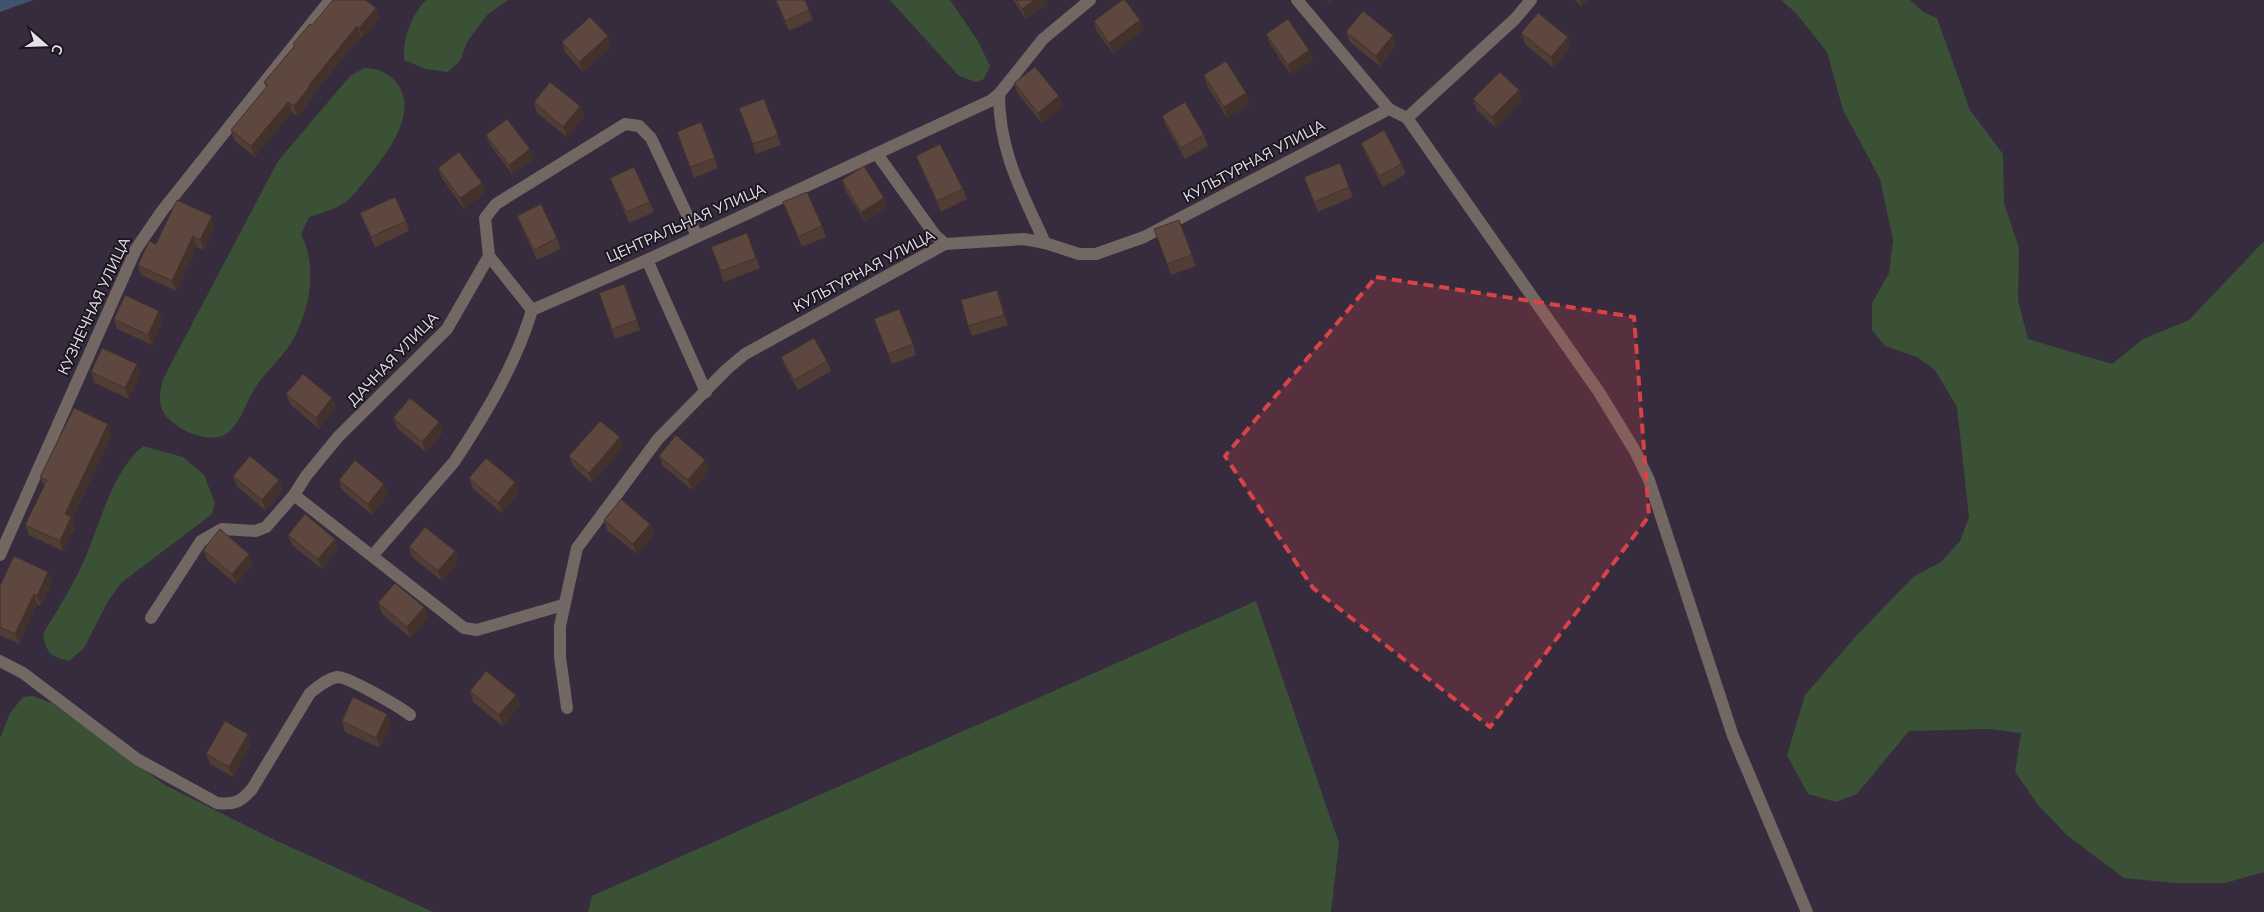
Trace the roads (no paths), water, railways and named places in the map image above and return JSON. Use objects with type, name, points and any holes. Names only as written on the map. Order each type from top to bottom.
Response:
[{"type":"street","name":"КУЗНЕЧНАЯ УЛИЦА","points":[[0,555],[136,249],[162,211],[330,0]]},
{"type":"street","name":"ЦЕНТРАЛЬНАЯ УЛИЦА","points":[[532,310],[647,260],[990,101],[999,94],[1043,39],[1090,0]]},
{"type":"street","points":[[1297,0],[1389,109],[1407,118],[1599,392],[1635,451],[1649,480],[1733,736],[1807,912]]},
{"type":"street","points":[[1407,118],[1515,19],[1531,0]]},
{"type":"street","points":[[999,94],[999,118],[1009,163],[1046,243]]},
{"type":"street","name":"КУЛЬТУРНАЯ УЛИЦА","points":[[566,708],[560,657],[560,626],[563,605],[577,548],[658,439],[727,369],[745,354],[946,244],[1024,239],[1046,243],[1079,254],[1096,254],[1120,247],[1144,237],[1389,109]]},
{"type":"street","points":[[373,555],[454,462],[466,445],[518,350],[532,310],[489,256],[485,218],[496,204],[625,124],[639,126],[651,138],[697,236]]},
{"type":"street","points":[[876,154],[935,235],[946,244]]},
{"type":"street","name":"ДАЧНАЯ УЛИЦА","points":[[151,618],[201,541],[222,529],[256,531],[266,527],[338,437],[447,329],[489,256]]},
{"type":"street","points":[[647,260],[706,392]]},
{"type":"street","points":[[294,494],[464,628],[477,630],[563,605]]},
{"type":"street","points":[[0,661],[23,673],[137,759],[217,804],[231,805],[242,801],[252,789],[310,693],[324,682],[339,677],[350,681],[410,715]]},
{"type":"water","points":[[0,0],[33,0],[0,12]]}]
